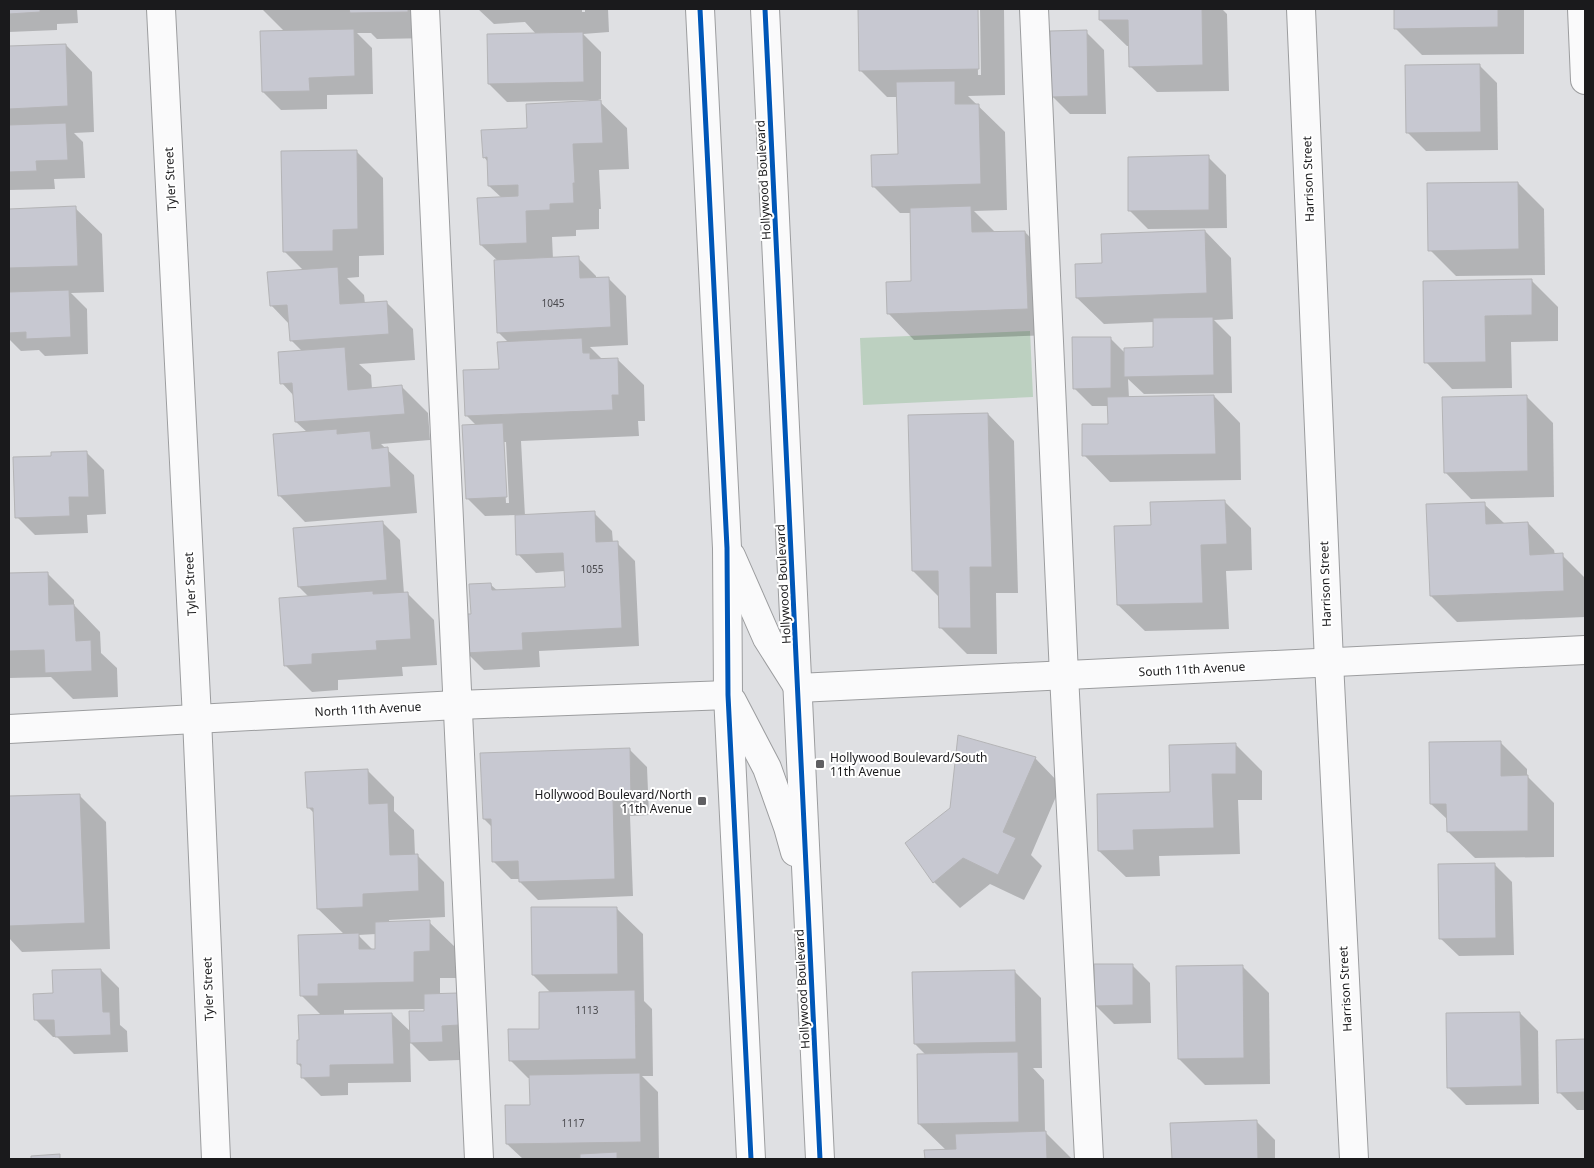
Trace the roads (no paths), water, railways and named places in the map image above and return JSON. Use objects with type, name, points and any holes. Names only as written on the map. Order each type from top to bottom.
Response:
[{"type":"street","name":"Tyler Street","points":[[161,9],[197,718],[216,1159]]},
{"type":"street","points":[[425,9],[479,1159]]},
{"type":"street","points":[[700,9],[727,548],[728,694],[751,1159]]},
{"type":"street","name":"Hollywood Boulevard","points":[[765,9],[820,1159]]},
{"type":"street","points":[[1034,9],[1088,1159]]},
{"type":"street","name":"Harrison Street","points":[[1301,9],[1329,662],[1354,1159]]},
{"type":"street","points":[[1582,9],[1585,80]]},
{"type":"street","points":[[727,548],[767,638],[798,688]]},
{"type":"street","name":"South 11th Avenue","points":[[798,688],[1585,650]]},
{"type":"street","name":"North 11th Avenue","points":[[9,729],[458,705],[728,694]]},
{"type":"street","points":[[728,694],[767,768],[788,827],[808,902]]},
{"type":"place","name":"Hollywood Boulevard/South 11th Avenue","points":[[820,764]]},
{"type":"place","name":"Hollywood Boulevard/North 11th Avenue","points":[[702,801]]}]
